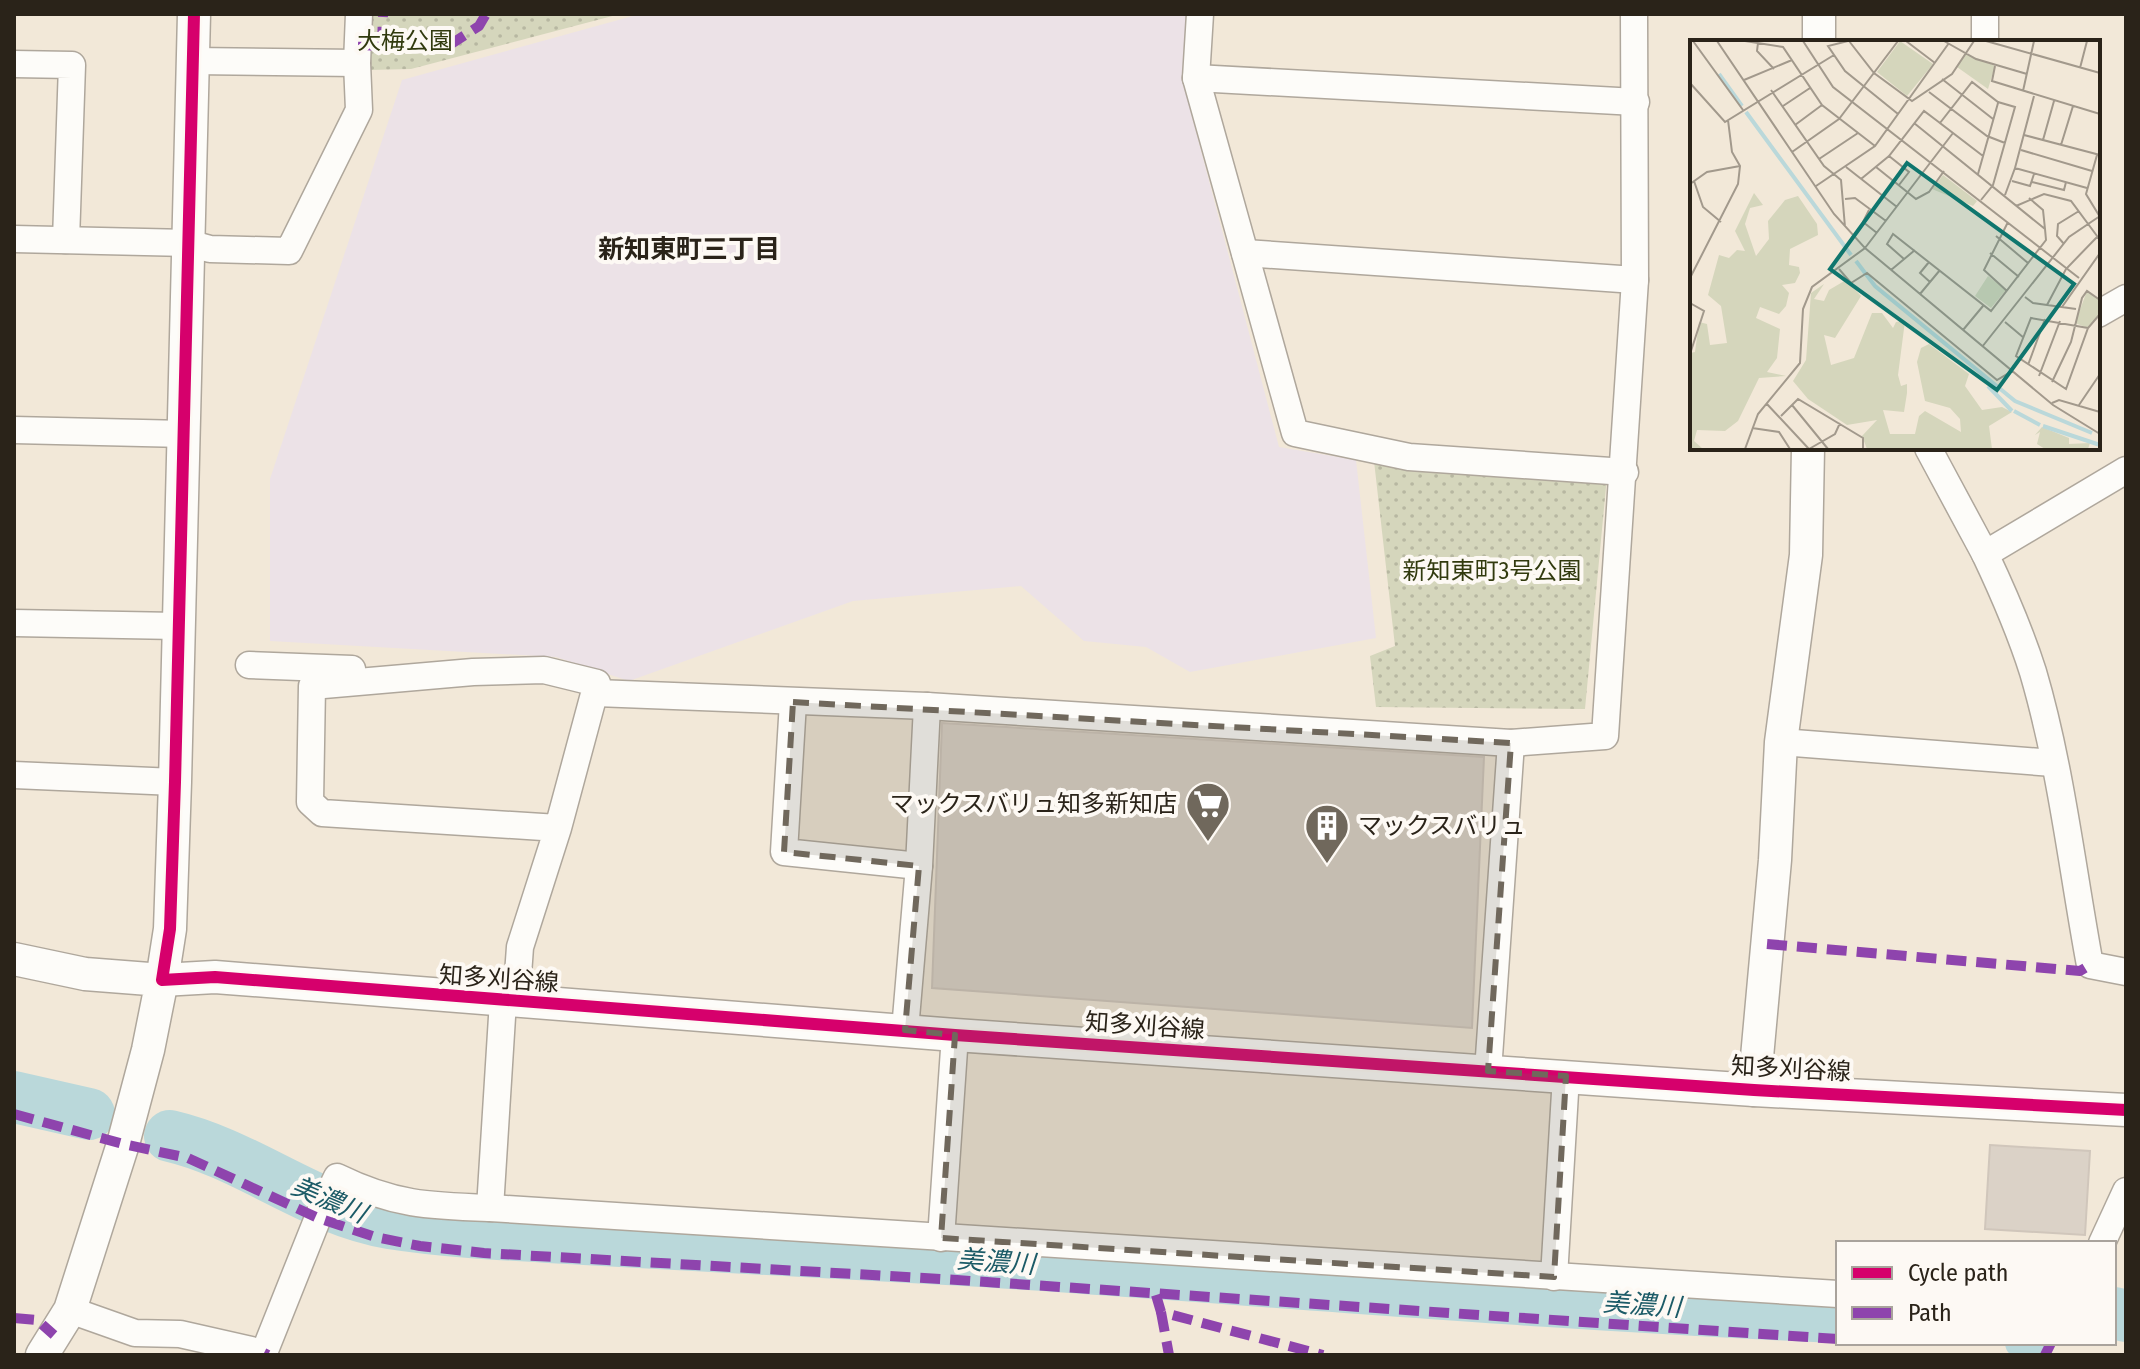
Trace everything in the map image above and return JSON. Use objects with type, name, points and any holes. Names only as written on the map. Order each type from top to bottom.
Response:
[{"type":"street","points":[[42,1355],[70,1310],[123,1144],[148,1050],[170,929],[194,14]]},
{"type":"street","points":[[14,239],[188,243],[210,249],[289,251],[359,110],[359,14]]},
{"type":"street","points":[[1200,14],[1196,78],[1295,433],[1409,457],[1625,472]]},
{"type":"street","points":[[596,693],[927,706],[1511,743],[1605,736],[1625,472],[1635,280],[1634,14]]},
{"type":"street","points":[[1819,14],[1819,40]]},
{"type":"street","points":[[1985,14],[1985,40]]},
{"type":"street","points":[[193,61],[357,63]]},
{"type":"street","points":[[14,64],[72,65],[66,240]]},
{"type":"street","points":[[1196,78],[1636,102]]},
{"type":"street","points":[[1245,253],[1635,280]]},
{"type":"street","points":[[2100,313],[2126,298]]},
{"type":"street","points":[[14,430],[185,434]]},
{"type":"street","points":[[1754,1090],[1775,860],[1781,742],[1806,555],[1808,450]]},
{"type":"street","points":[[1929,450],[1985,554],[2011,610],[2032,670],[2048,728],[2090,965],[2126,972]]},
{"type":"street","points":[[1985,554],[2123,477]]},
{"type":"street","points":[[14,623],[177,626]]},
{"type":"street","points":[[249,665],[360,669],[363,680]]},
{"type":"street","points":[[490,1208],[510,1002],[520,947],[558,828],[597,683],[544,670],[363,680],[312,686],[310,802],[322,813],[558,828]]},
{"type":"street","points":[[793,702],[784,852],[919,866]]},
{"type":"street","points":[[905,1030],[919,866],[927,706]]},
{"type":"street","points":[[1781,742],[2053,763]]},
{"type":"street","points":[[1488,1071],[1511,743]]},
{"type":"street","points":[[14,775],[175,782]]},
{"type":"street","name":"知多刈谷線","points":[[14,959],[85,974],[162,980],[215,977],[955,1035],[1754,1090],[2126,1110]]},
{"type":"street","points":[[941,1238],[955,1035]]},
{"type":"street","points":[[1554,1277],[1566,1076]]},
{"type":"street","points":[[70,1310],[135,1333],[180,1334],[264,1353],[337,1177],[364,1190],[432,1207],[490,1208],[1836,1294]]},
{"type":"street","points":[[2103,1241],[2126,1191]]},
{"type":"highlighted area","points":[[793,702],[1511,743],[1488,1071],[1566,1076],[1554,1277],[941,1238],[955,1035],[905,1030],[919,866],[784,852]]},
{"type":"shaded area","points":[[640,14],[1187,14],[1183,82],[1279,447],[1356,460],[1376,638],[1190,672],[1146,647],[1084,641],[1021,586],[853,601],[629,681],[556,657],[270,641],[270,479],[402,80]]},
{"type":"green space","name":"大梅公園","points":[[371,14],[620,14],[411,69],[369,70]]},
{"type":"green space","name":"新知東町3号公園","points":[[1374,461],[1608,466],[1585,709],[1376,707],[1370,656],[1395,646]]},
{"type":"building","name":"マックスバリュ知多新知店","points":[[942,723],[1484,757],[1472,1028],[932,988]]},
{"type":"building","points":[[1990,1145],[2090,1151],[2085,1235],[1985,1229]]},
{"type":"waterway","name":"美濃川","points":[[14,1097],[89,1114]]},
{"type":"waterway","name":"美濃川","points":[[170,1136],[226,1155],[306,1195],[361,1216],[438,1229],[1836,1317]]},
{"type":"waterway","name":"美濃川","points":[[2116,1314],[2126,1316]]},
{"type":"waterway","points":[[2023,1345],[2032,1350]]},
{"type":"marked path","points":[[382,47],[383,14]]},
{"type":"marked path","points":[[358,45],[445,48],[479,26],[486,14]]},
{"type":"marked path","points":[[1767,944],[2080,971],[2090,965]]},
{"type":"marked path","points":[[14,1114],[188,1158],[318,1218],[375,1237],[420,1246],[484,1253],[942,1279],[1836,1339]]},
{"type":"marked path","points":[[1156,1295],[1161,1312],[1323,1355]]},
{"type":"marked path","points":[[1161,1312],[1169,1355]]},
{"type":"marked path","points":[[14,1318],[37,1320],[54,1335]]},
{"type":"marked path","points":[[2045,1355],[2050,1345]]},
{"type":"marked path","points":[[264,1353],[268,1355]]},
{"type":"cycle path","points":[[194,14],[175,782],[170,929],[162,980],[215,977],[955,1035],[1754,1090],[2126,1110]]},
{"type":"place","name":"マックスバリュ知多新知店","points":[[1208,843]]},
{"type":"place","name":"マックスバリュ","points":[[1327,865]]},
{"type":"district","name":"新知東町三丁目","points":[[689,249]]}]
